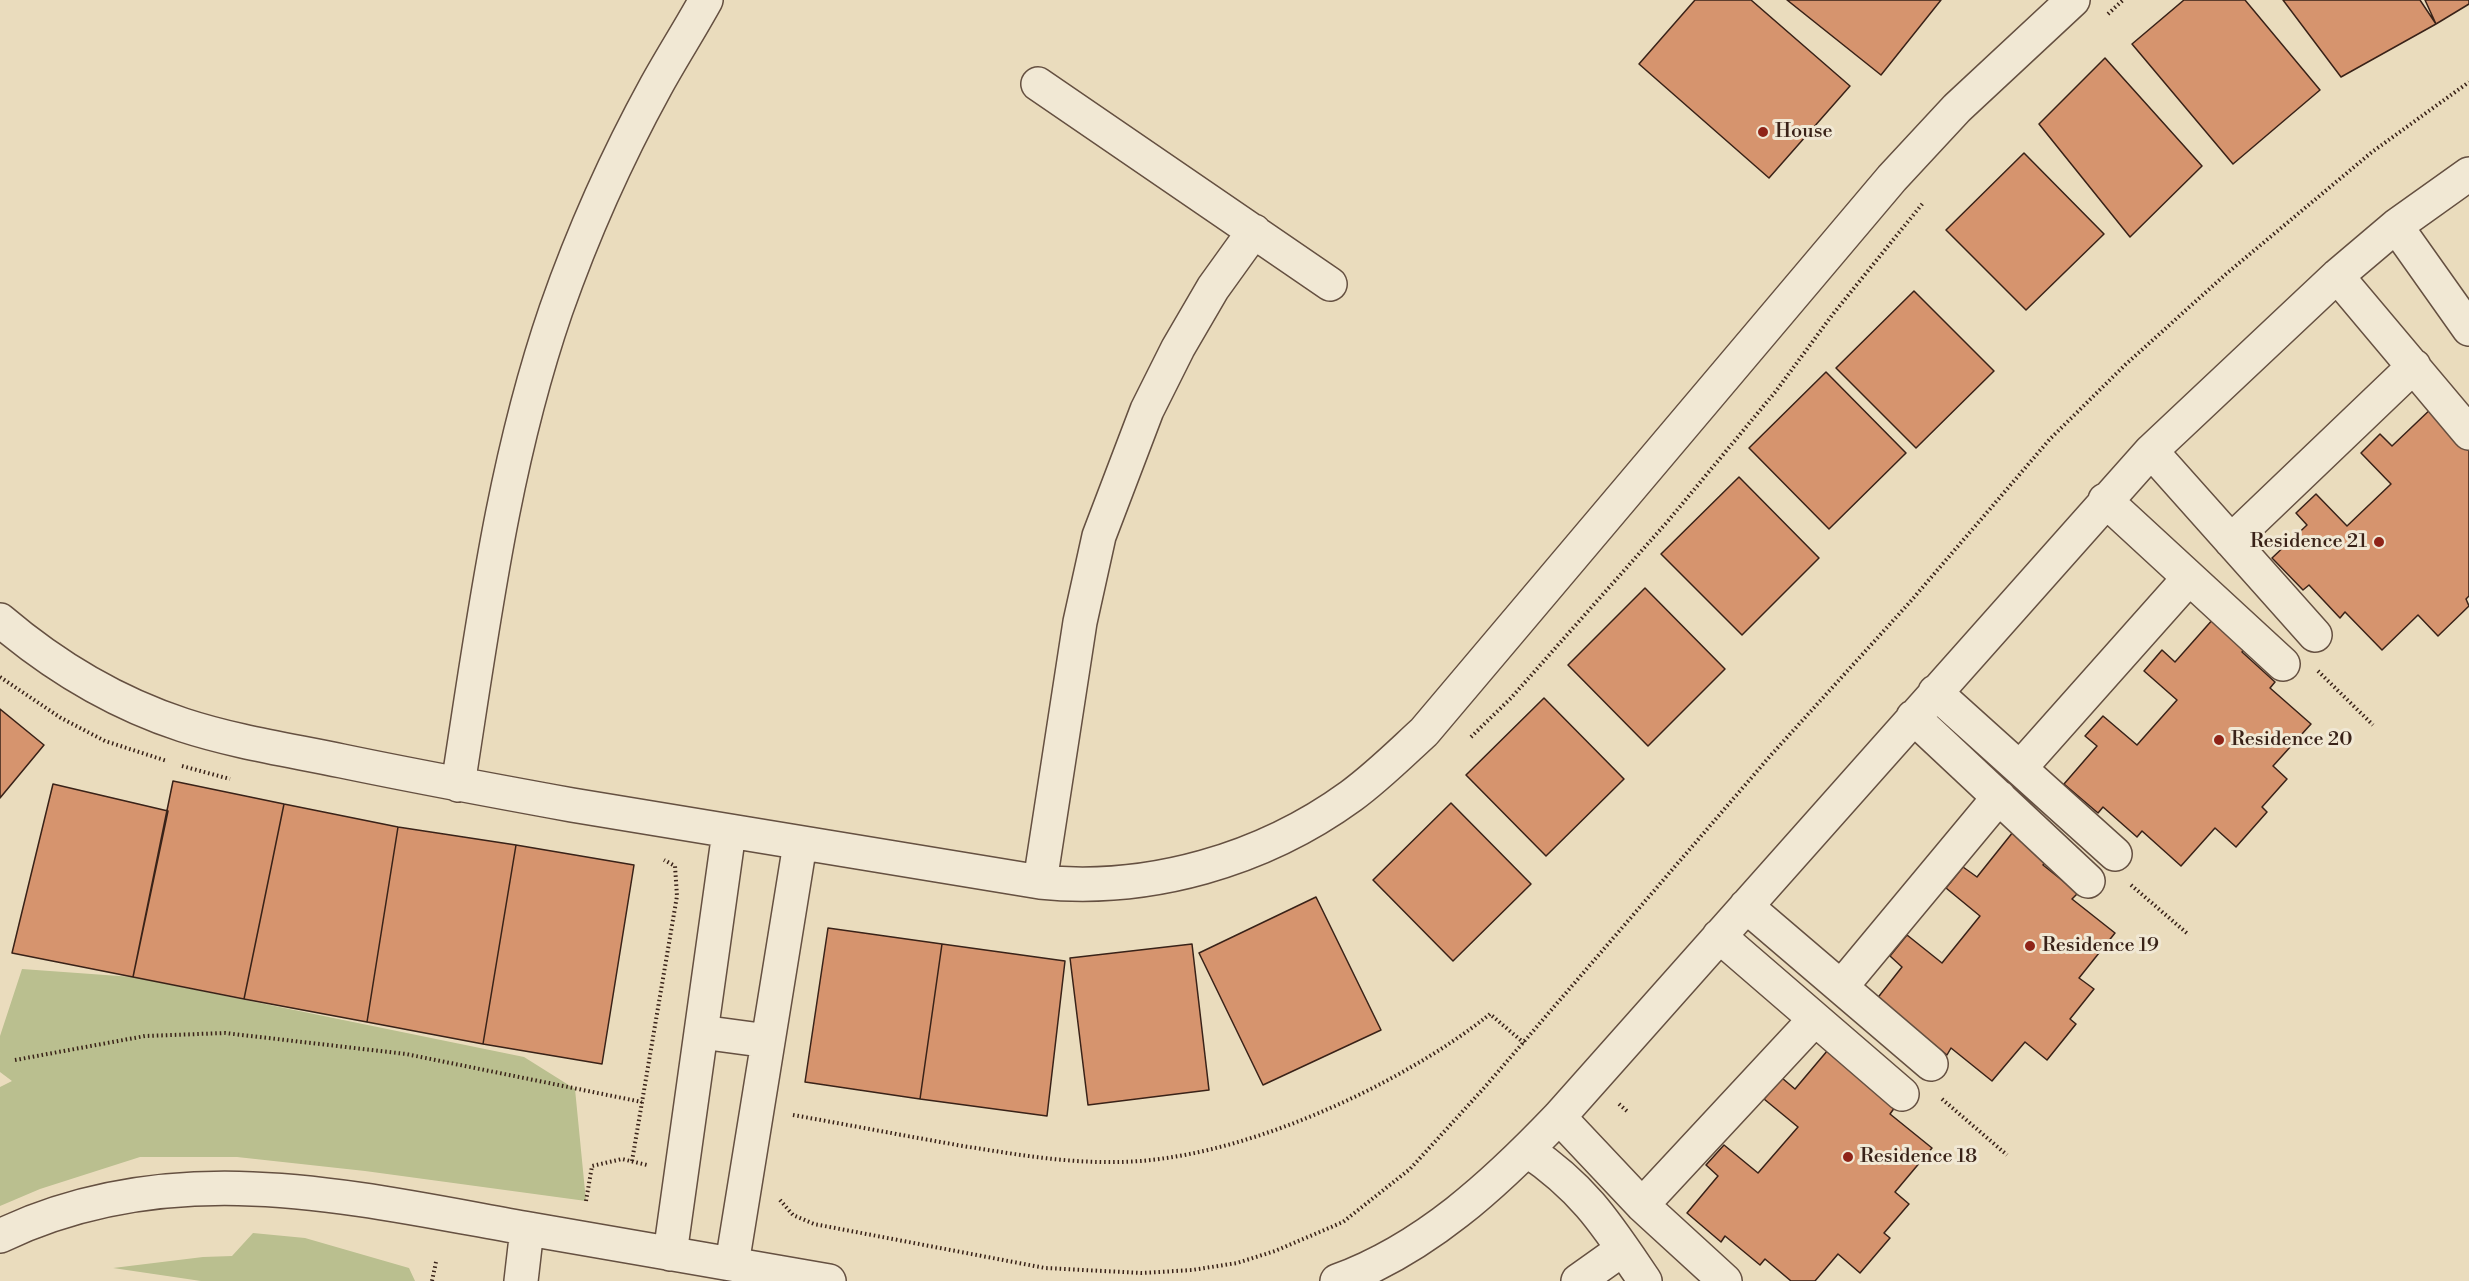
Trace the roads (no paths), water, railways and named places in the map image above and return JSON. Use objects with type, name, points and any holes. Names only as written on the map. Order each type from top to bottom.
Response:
[{"type":"street","points":[[458,785],[495,544],[532,386],[569,277],[619,159],[656,86],[706,0]]},
{"type":"street","points":[[0,620],[43,655],[76,676],[111,695],[182,725],[227,737],[458,785],[800,844],[1078,886],[1127,883],[1175,874],[1222,861],[1267,844],[1310,822],[1351,796],[1389,766],[1424,732],[1892,177],[1957,108],[2073,0]]},
{"type":"street","points":[[1038,84],[1330,284]]},
{"type":"street","points":[[1346,1279],[1396,1253],[1440,1226],[1480,1195],[1527,1150],[1559,1117],[2151,451],[2337,276],[2396,226],[2469,174]]},
{"type":"street","points":[[2396,226],[2468,327]]},
{"type":"street","points":[[1040,882],[1080,622],[1099,536],[1147,410],[1178,348],[1213,288],[1254,231]]},
{"type":"street","points":[[2337,276],[2469,433]]},
{"type":"street","points":[[2231,541],[2414,366]]},
{"type":"street","points":[[2151,451],[2315,635]]},
{"type":"street","points":[[2105,501],[2283,664]]},
{"type":"street","points":[[2020,768],[2189,578]]},
{"type":"street","points":[[1935,692],[2115,854]]},
{"type":"street","points":[[1914,717],[2088,881]]},
{"type":"street","points":[[1841,987],[1999,797]]},
{"type":"street","points":[[670,1254],[729,832]]},
{"type":"street","points":[[732,1264],[800,844]]},
{"type":"street","points":[[1746,906],[1931,1064]]},
{"type":"street","points":[[1719,936],[1902,1094]]},
{"type":"street","points":[[1642,1205],[1815,1019]]},
{"type":"street","points":[[701,1032],[768,1041]]},
{"type":"street","points":[[1559,1117],[1642,1205],[1725,1281]]},
{"type":"street","points":[[1527,1150],[1548,1164],[1583,1195],[1645,1281]]},
{"type":"street","points":[[0,1236],[74,1208],[132,1195],[191,1188],[250,1187],[394,1204],[732,1264],[774,1276],[815,1280]]},
{"type":"street","points":[[520,1281],[527,1229]]},
{"type":"street","points":[[1578,1281],[1623,1249]]},
{"type":"place","name":"House","points":[[1763,132]]},
{"type":"place","name":"Residence 21","points":[[2379,542]]},
{"type":"place","name":"Residence 20","points":[[2219,740]]},
{"type":"place","name":"Residence 19","points":[[2030,946]]},
{"type":"place","name":"Residence 18","points":[[1848,1157]]}]
